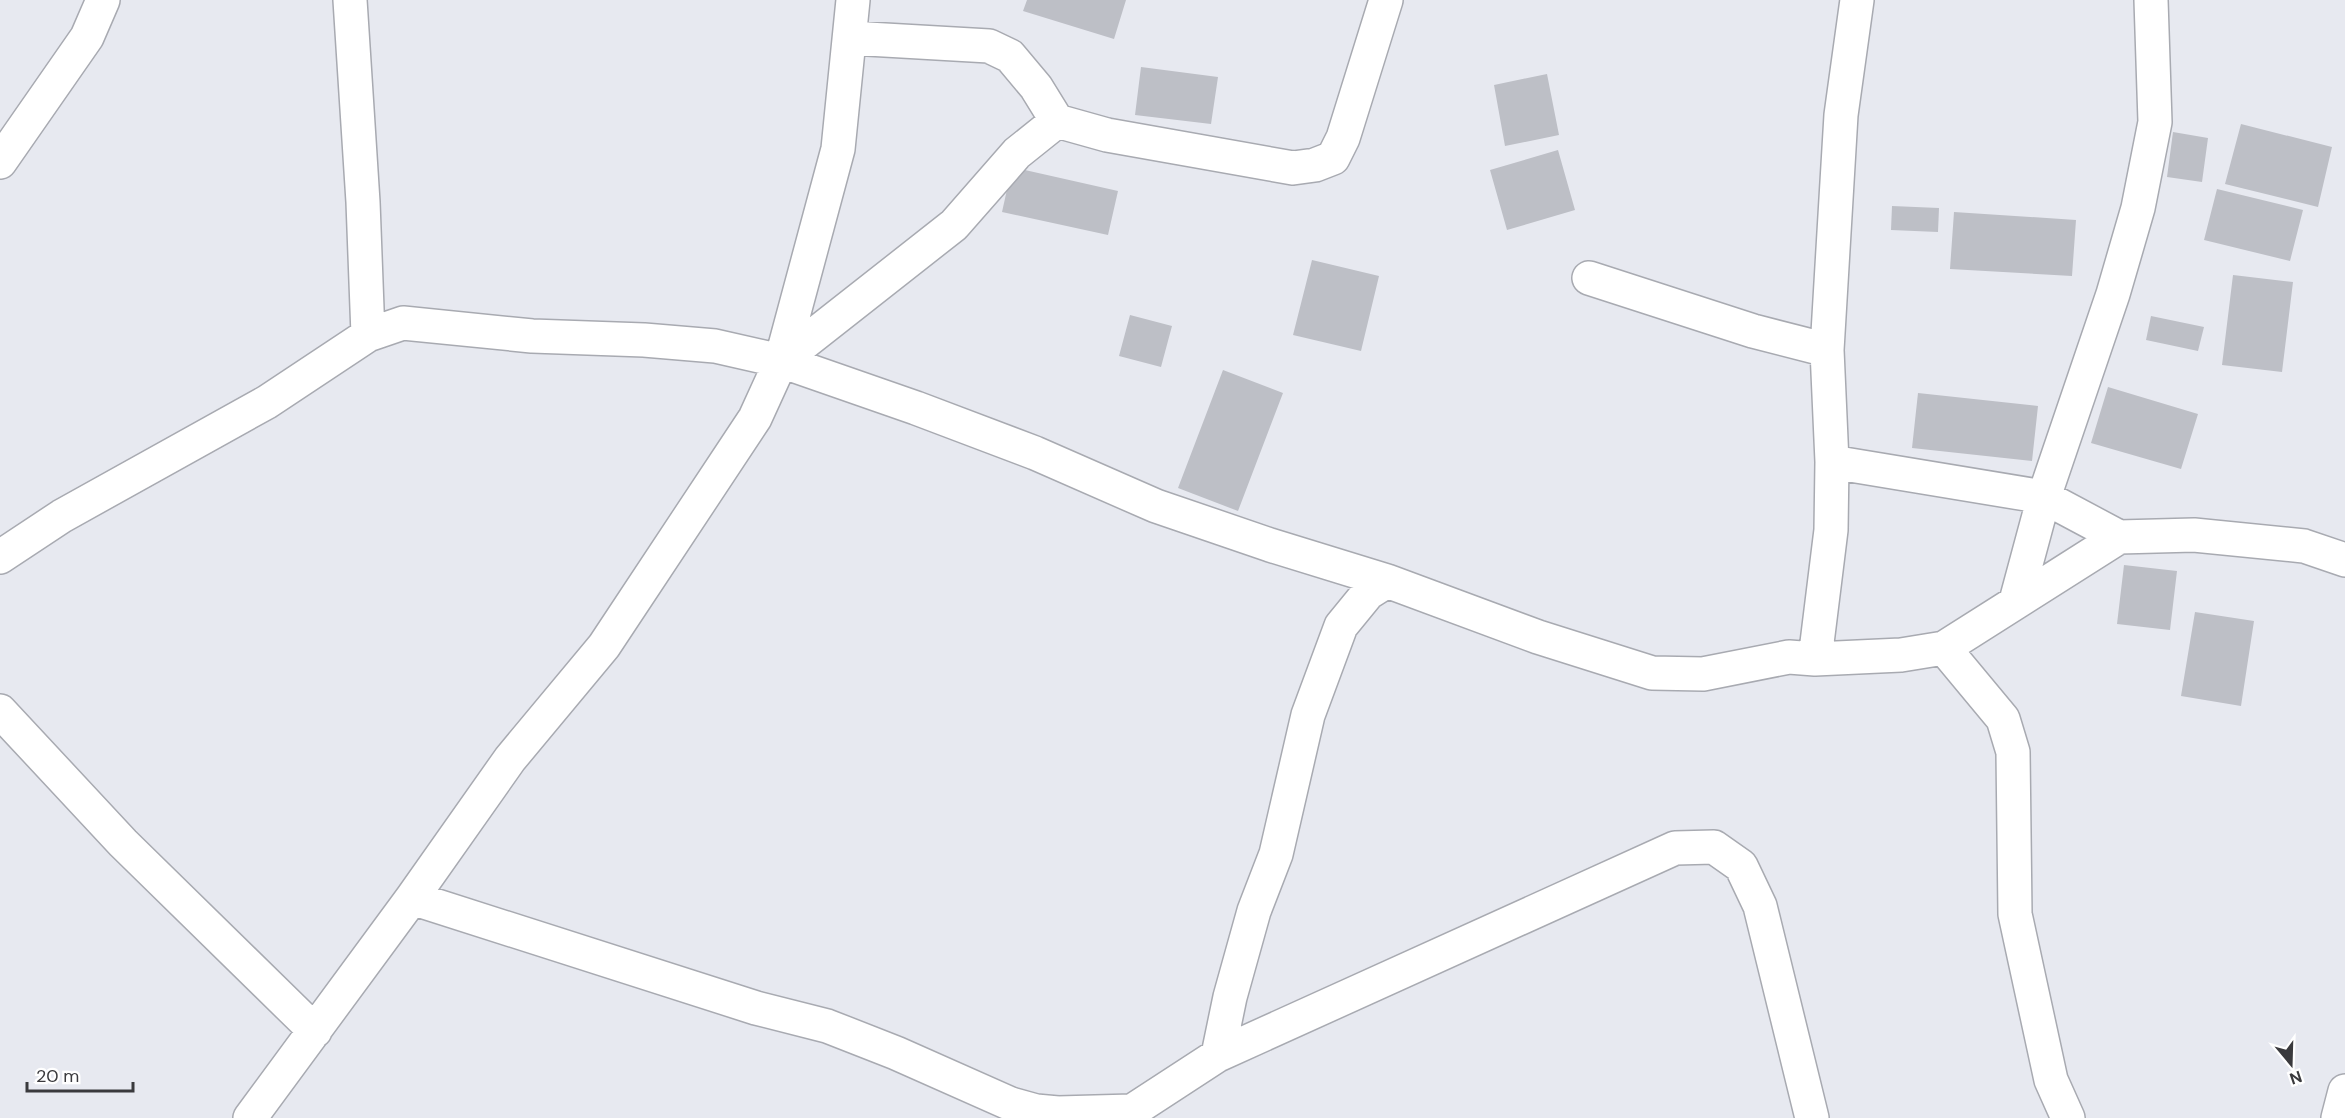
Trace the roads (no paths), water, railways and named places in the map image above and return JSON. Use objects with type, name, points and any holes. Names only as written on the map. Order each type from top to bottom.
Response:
[{"type":"street","points":[[3,152],[87,37],[103,0]]},
{"type":"street","points":[[351,0],[368,335]]},
{"type":"street","points":[[250,1118],[412,898],[510,759],[604,646],[755,418],[781,361],[838,149],[853,0]]},
{"type":"street","points":[[850,38],[989,46],[1010,56],[1036,87],[1058,121],[1107,135],[1293,168],[1315,165],[1333,158],[1343,138],[1386,0]]},
{"type":"street","points":[[1815,659],[1832,530],[1832,462],[1827,350],[1841,115],[1857,0]]},
{"type":"street","points":[[2016,600],[2044,497],[2113,294],[2138,208],[2155,122],[2151,0]]},
{"type":"street","points":[[781,361],[954,225],[1017,153],[1058,121]]},
{"type":"street","points":[[1589,278],[1753,331],[1827,350]]},
{"type":"street","points":[[0,557],[62,516],[267,402],[368,335],[403,323],[532,336],[644,340],[715,346],[781,361],[1014,445],[1156,506],[1270,545],[1388,581],[1538,637],[1652,673],[1703,674],[1789,657],[1815,659],[1901,655],[1944,648],[2016,600],[2119,537]]},
{"type":"street","points":[[1832,462],[2044,497],[2119,537],[2194,535],[2304,546],[2345,560]]},
{"type":"street","points":[[1218,1055],[1230,997],[1254,911],[1276,854],[1308,715],[1341,626],[1368,593],[1388,581]]},
{"type":"street","points":[[1944,648],[2003,718],[2013,752],[2015,914],[2051,1080],[2068,1118]]},
{"type":"street","points":[[0,711],[123,843],[315,1031]]},
{"type":"street","points":[[412,898],[756,1008],[827,1026],[896,1053],[1011,1104],[1036,1111],[1058,1113],[1129,1114],[1218,1055],[1675,848],[1714,847],[1741,866],[1760,906],[1812,1118]]},
{"type":"street","points":[[2338,1118],[2345,1091]]}]
